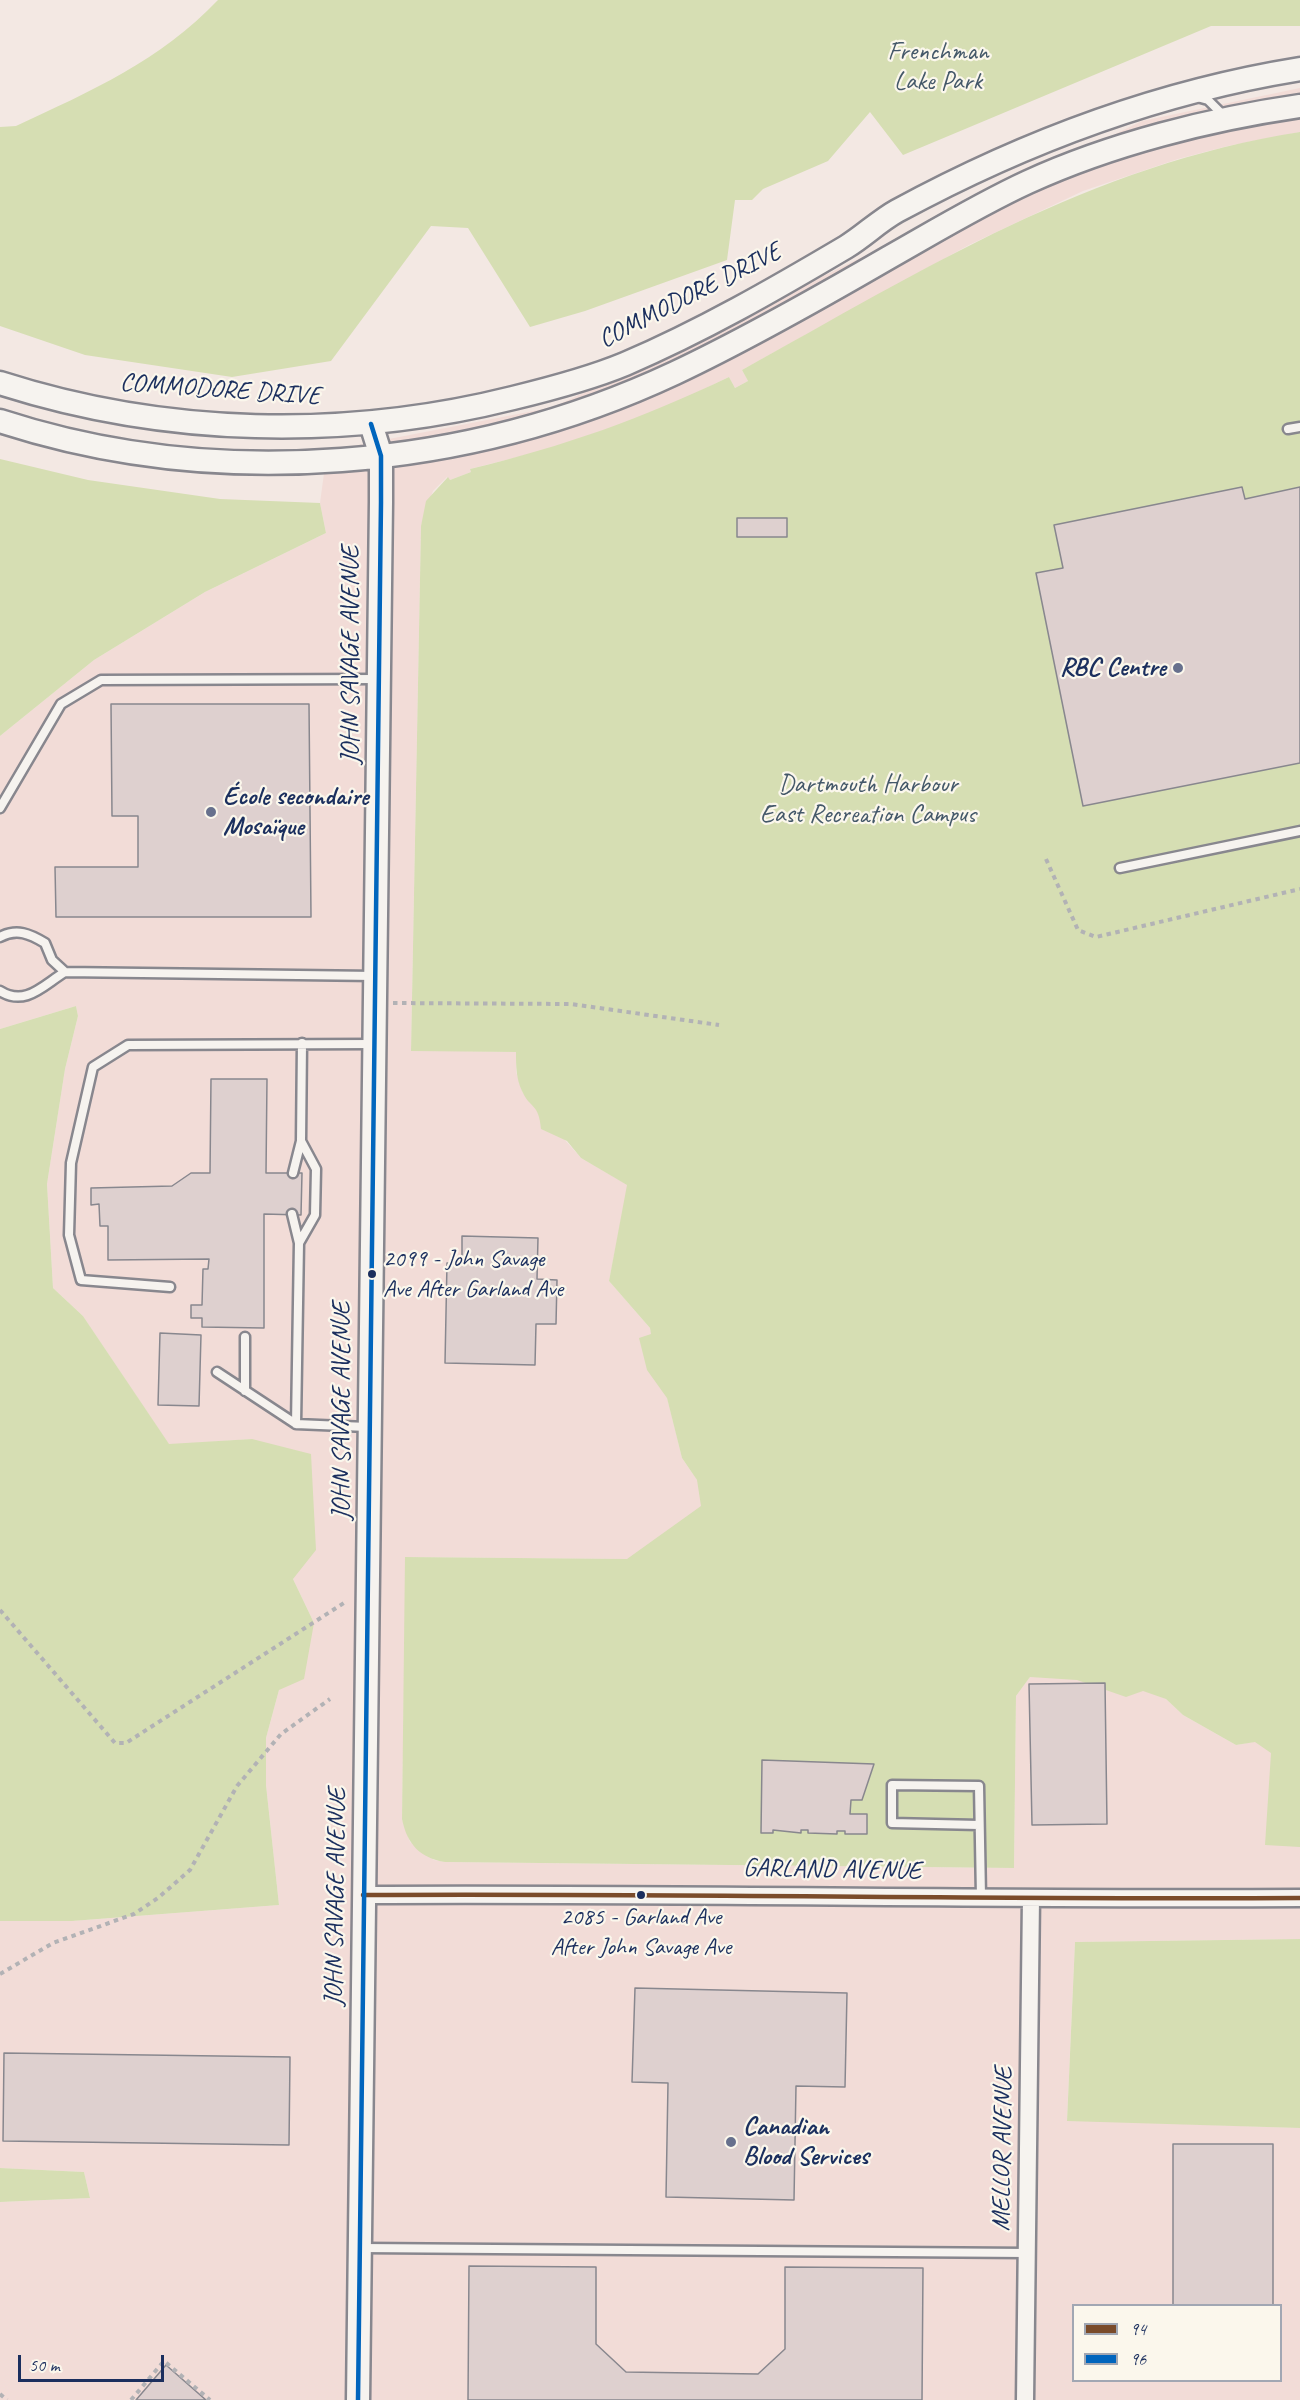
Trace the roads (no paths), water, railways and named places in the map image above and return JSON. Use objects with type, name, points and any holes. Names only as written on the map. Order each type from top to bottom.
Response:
[{"type":"main road","name":"COMMODORE DRIVE","points":[[0,421],[50,435],[163,456],[254,462],[330,461],[381,456],[493,435],[606,402],[675,372],[762,311],[893,213],[998,160],[1060,133],[1183,93],[1300,69]]},
{"type":"main road","name":"COMMODORE DRIVE","points":[[0,382],[86,406],[181,420],[314,428],[371,424],[496,402],[579,380],[762,311],[1029,182],[1122,148],[1227,119],[1300,106]]},
{"type":"main road","name":"JOHN SAVAGE AVENUE","points":[[358,2400],[371,1427],[374,1003],[380,679],[381,456],[371,424]]},
{"type":"street","name":"GARLAND AVENUE","points":[[363,1895],[601,1893],[1031,1898],[1300,1898]]},
{"type":"street","name":"MELLOR AVENUE","points":[[1025,2400],[1031,1898]]},
{"type":"lane","points":[[1183,93],[1208,100],[1221,110],[1227,119]]},
{"type":"lane","points":[[1288,429],[1300,427]]},
{"type":"lane","points":[[0,808],[61,704],[101,680],[380,679]]},
{"type":"lane","points":[[1120,868],[1300,831]]},
{"type":"lane","points":[[0,937],[10,932],[28,933],[45,943],[52,960],[64,972]]},
{"type":"lane","points":[[0,991],[10,998],[27,997],[64,972],[375,976]]},
{"type":"lane","points":[[293,1173],[301,1141],[302,1043]]},
{"type":"lane","points":[[170,1287],[81,1280],[69,1235],[70,1163],[93,1067],[128,1045],[374,1044]]},
{"type":"lane","points":[[299,1243],[315,1215],[316,1169],[301,1141]]},
{"type":"lane","points":[[292,1214],[299,1243],[296,1424]]},
{"type":"lane","points":[[245,1337],[245,1390]]},
{"type":"lane","points":[[217,1372],[296,1424],[371,1427]]},
{"type":"lane","points":[[979,1825],[892,1822],[892,1785],[979,1786],[981,1897]]},
{"type":"lane","points":[[361,2248],[1027,2253]]},
{"type":"place","name":"RBC Centre","points":[[1178,668]]},
{"type":"place","name":"École secondaire Mosaïque","points":[[211,812]]},
{"type":"place","name":"2099 - John Savage Ave After Garland Ave","points":[[372,1274]]},
{"type":"place","name":"2085 - Garland Ave After John Savage Ave","points":[[641,1895]]},
{"type":"place","name":"Canadian Blood Services","points":[[731,2142]]},
{"type":"park label","name":"Frenchman Lake Park","points":[[938,67]]},
{"type":"park label","name":"Dartmouth Harbour East Recreation Campus","points":[[868,800]]}]
